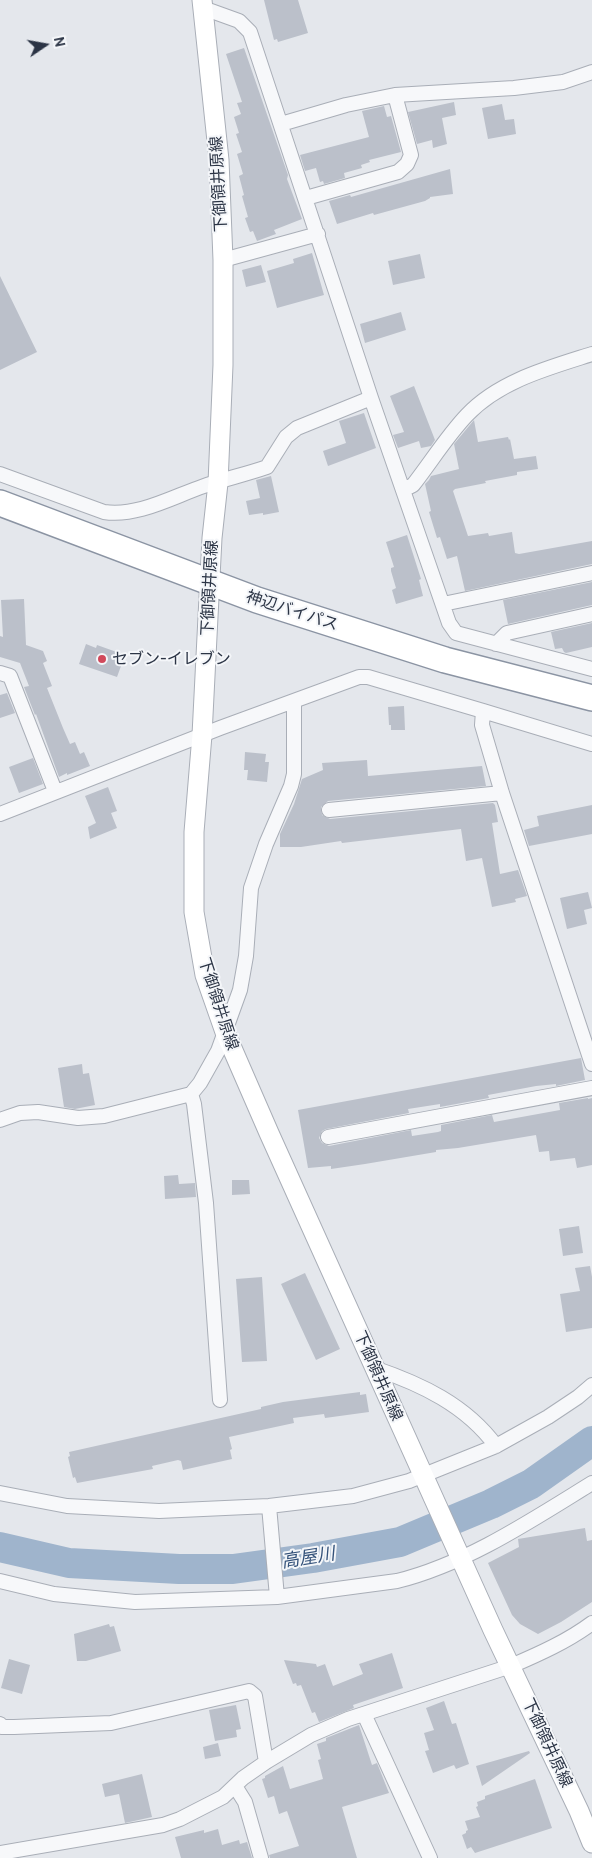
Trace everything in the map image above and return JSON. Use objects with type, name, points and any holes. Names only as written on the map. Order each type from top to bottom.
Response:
[{"type":"highway","name":"神辺バイパス","points":[[9,506],[210,584],[445,660],[592,698]]},
{"type":"main road","name":"下御領井原線","points":[[202,4],[220,160],[223,260],[223,365],[218,483],[194,832],[194,912],[205,975],[225,1032],[374,1368],[579,1811],[592,1843]]},
{"type":"street","points":[[202,4],[239,21],[250,32],[282,124],[371,398],[449,623],[456,633],[592,669]]},
{"type":"street","points":[[282,124],[346,105],[395,96],[533,86],[563,82],[592,72]]},
{"type":"street","points":[[306,198],[398,172],[407,164],[411,155],[395,96]]},
{"type":"street","points":[[223,260],[318,234]]},
{"type":"street","points":[[404,490],[413,485],[467,415],[491,395],[519,380],[592,354]]},
{"type":"street","points":[[0,474],[104,512],[116,514],[134,511],[268,467],[286,437],[297,428],[371,398]]},
{"type":"street","points":[[9,506],[26,484]]},
{"type":"street","points":[[443,604],[592,573]]},
{"type":"street","points":[[496,644],[507,633],[592,614]]},
{"type":"street","points":[[0,673],[10,676],[55,791]]},
{"type":"street","points":[[0,814],[55,791],[359,677],[395,685],[592,744]]},
{"type":"street","points":[[0,1120],[20,1113],[38,1112],[78,1118],[104,1116],[191,1094],[200,1083],[218,1051],[240,990],[246,956],[252,888],[266,844],[291,786],[294,774],[294,702]]},
{"type":"street","points":[[483,711],[482,725],[502,793],[592,1064]]},
{"type":"street","points":[[329,810],[502,793]]},
{"type":"street","points":[[328,1137],[592,1088]]},
{"type":"street","points":[[191,1094],[194,1104],[203,1177],[220,1400]]},
{"type":"street","points":[[374,1368],[429,1390],[461,1410],[484,1429],[496,1446]]},
{"type":"street","points":[[0,1493],[67,1506],[159,1511],[270,1512],[426,1481],[496,1446],[548,1417],[592,1385]]},
{"type":"street","points":[[0,1581],[54,1594],[135,1602],[277,1594],[398,1581],[414,1577],[527,1523],[592,1484]]},
{"type":"street","points":[[270,1512],[277,1594]]},
{"type":"street","points":[[0,1853],[180,1820],[222,1797],[266,1762],[311,1736],[348,1719],[511,1666],[570,1638],[592,1623]]},
{"type":"street","points":[[0,1724],[2,1727],[14,1727],[111,1722],[249,1690],[255,1696],[266,1762]]},
{"type":"street","points":[[364,1714],[430,1858]]},
{"type":"street","points":[[235,1786],[245,1802],[262,1858]]},
{"type":"building","points":[[264,0],[298,0],[308,33],[278,42],[277,39],[274,40]]},
{"type":"building","points":[[244,48],[302,219],[274,230],[276,234],[257,241],[253,231],[250,232],[245,218],[248,217],[239,176],[243,174],[237,154],[242,152],[236,134],[239,133],[234,117],[241,114],[237,103],[242,102],[226,54]]},
{"type":"building","points":[[454,102],[456,115],[442,118],[447,144],[433,148],[432,140],[417,144],[408,112]]},
{"type":"building","points":[[502,104],[505,120],[514,119],[516,134],[488,139],[482,108]]},
{"type":"building","points":[[384,106],[387,117],[391,116],[401,152],[369,160],[370,162],[361,165],[362,168],[344,173],[345,178],[324,184],[323,181],[320,182],[316,168],[305,171],[300,155],[369,137],[362,111]]},
{"type":"building","points":[[450,169],[453,194],[430,197],[425,201],[374,215],[373,213],[337,224],[329,201],[350,195],[351,197]]},
{"type":"building","points":[[312,253],[324,295],[277,308],[267,271],[294,263],[293,259]]},
{"type":"building","points":[[420,254],[425,278],[393,285],[388,261]]},
{"type":"building","points":[[261,265],[266,282],[246,287],[242,270]]},
{"type":"building","points":[[0,276],[37,352],[0,370]]},
{"type":"building","points":[[401,312],[406,330],[365,343],[360,324]]},
{"type":"building","points":[[414,386],[435,440],[431,446],[421,448],[419,441],[398,448],[393,435],[404,432],[390,396]]},
{"type":"building","points":[[364,413],[376,448],[328,466],[323,451],[346,443],[339,421]]},
{"type":"building","points":[[474,420],[478,442],[508,437],[514,459],[536,456],[538,469],[517,472],[517,475],[455,489],[453,491],[468,536],[488,533],[489,536],[512,532],[515,553],[519,554],[592,541],[592,564],[465,591],[457,556],[447,559],[440,537],[437,538],[429,512],[431,511],[425,484],[431,476],[459,469],[454,444]]},
{"type":"building","points":[[271,476],[279,512],[249,515],[246,501],[260,498],[256,480]]},
{"type":"building","points":[[407,535],[421,579],[419,580],[423,596],[396,604],[392,590],[396,588],[391,571],[391,568],[394,567],[386,542]]},
{"type":"building","points":[[592,582],[592,605],[508,624],[503,600]]},
{"type":"building","points":[[24,599],[26,645],[43,651],[47,661],[43,663],[52,686],[47,688],[63,728],[70,744],[75,742],[80,754],[84,752],[90,766],[59,777],[24,687],[29,686],[20,663],[0,657],[0,636],[3,637],[1,600]]},
{"type":"building","points":[[592,623],[592,647],[566,653],[562,648],[555,649],[551,632]]},
{"type":"building","name":"セブン-イレブン","points":[[86,644],[96,648],[97,645],[125,655],[117,677],[79,664]]},
{"type":"building","points":[[7,693],[15,713],[0,718],[0,695]]},
{"type":"building","points":[[404,706],[405,730],[391,730],[388,707]]},
{"type":"building","points":[[245,752],[266,754],[265,762],[269,762],[267,782],[247,780],[248,770],[244,770]]},
{"type":"building","points":[[33,758],[43,784],[19,793],[9,767]]},
{"type":"building","points":[[367,760],[368,776],[482,766],[486,786],[328,801],[321,807],[322,815],[330,819],[493,803],[498,822],[492,823],[500,874],[518,870],[527,896],[515,899],[516,902],[492,907],[482,858],[466,861],[461,829],[342,843],[341,841],[301,847],[280,847],[280,834],[294,804],[302,779],[323,770],[322,763]]},
{"type":"building","points":[[108,787],[117,811],[111,813],[117,828],[90,839],[88,827],[96,823],[85,796]]},
{"type":"building","points":[[592,805],[592,834],[529,846],[524,830],[539,826],[537,816]]},
{"type":"building","points":[[588,892],[592,908],[584,910],[587,924],[567,929],[560,898]]},
{"type":"building","points":[[581,1058],[585,1080],[556,1086],[556,1084],[536,1086],[488,1095],[489,1098],[440,1107],[440,1104],[408,1109],[409,1113],[326,1129],[322,1131],[319,1138],[322,1143],[329,1146],[411,1130],[412,1136],[441,1131],[441,1125],[492,1115],[494,1122],[560,1110],[559,1103],[592,1098],[592,1165],[577,1168],[575,1158],[550,1161],[549,1151],[539,1152],[536,1135],[436,1150],[436,1152],[331,1169],[331,1166],[308,1168],[298,1110]]},
{"type":"building","points":[[82,1064],[83,1074],[89,1073],[95,1105],[75,1109],[64,1107],[58,1068]]},
{"type":"building","points":[[178,1175],[179,1184],[195,1183],[196,1197],[165,1199],[164,1176]]},
{"type":"building","points":[[232,1180],[249,1180],[250,1194],[232,1195]]},
{"type":"building","points":[[579,1226],[583,1253],[563,1256],[559,1229]]},
{"type":"building","points":[[590,1266],[592,1277],[592,1328],[566,1332],[560,1294],[580,1291],[575,1268]]},
{"type":"building","points":[[305,1273],[340,1349],[316,1360],[281,1284]]},
{"type":"building","points":[[262,1277],[267,1361],[242,1362],[236,1279]]},
{"type":"building","points":[[360,1392],[360,1395],[366,1394],[369,1412],[325,1418],[324,1414],[293,1418],[294,1423],[229,1437],[232,1459],[183,1470],[181,1461],[178,1460],[152,1466],[153,1469],[77,1483],[75,1477],[73,1478],[68,1457],[70,1456],[69,1452],[261,1409],[261,1407],[283,1402]]},
{"type":"building","points":[[585,1528],[587,1541],[592,1540],[592,1602],[538,1634],[520,1624],[512,1615],[488,1563],[519,1547],[518,1539]]},
{"type":"building","points":[[109,1624],[110,1627],[114,1626],[121,1651],[86,1661],[77,1661],[74,1634]]},
{"type":"building","points":[[392,1653],[403,1688],[353,1705],[354,1708],[319,1722],[315,1712],[312,1713],[301,1685],[293,1684],[284,1660],[316,1664],[317,1667],[325,1664],[333,1686],[363,1674],[359,1664]]},
{"type":"building","points":[[9,1659],[30,1665],[22,1694],[1,1688]]},
{"type":"building","points":[[444,1701],[452,1724],[456,1723],[469,1764],[456,1769],[454,1765],[433,1773],[425,1751],[429,1750],[424,1733],[434,1730],[426,1708]]},
{"type":"building","points":[[236,1705],[241,1729],[236,1730],[237,1737],[215,1741],[209,1710]]},
{"type":"building","points":[[359,1725],[372,1765],[377,1763],[389,1793],[342,1807],[357,1858],[270,1858],[269,1855],[299,1846],[287,1811],[279,1814],[274,1796],[268,1798],[262,1779],[283,1766],[290,1789],[323,1779],[318,1760],[321,1759],[317,1744],[326,1741],[326,1738]]},
{"type":"building","points":[[218,1743],[221,1756],[205,1759],[203,1747]]},
{"type":"building","points":[[529,1751],[530,1753],[482,1786],[476,1766]]},
{"type":"building","points":[[142,1774],[152,1817],[125,1823],[119,1794],[105,1797],[102,1784]]},
{"type":"building","points":[[535,1779],[552,1828],[475,1853],[471,1847],[467,1849],[462,1835],[468,1830],[465,1821],[480,1817],[476,1807],[478,1806],[477,1802],[485,1799],[485,1796]]},
{"type":"building","points":[[218,1829],[222,1845],[239,1840],[240,1844],[247,1842],[252,1858],[181,1858],[175,1837],[204,1830],[204,1833]]},
{"type":"waterway","name":"高屋川","points":[[0,1547],[69,1563],[179,1569],[233,1569],[313,1558],[400,1542],[491,1504],[531,1484],[592,1441]]},
{"type":"place","name":"セブン-イレブン","points":[[102,659]]}]
